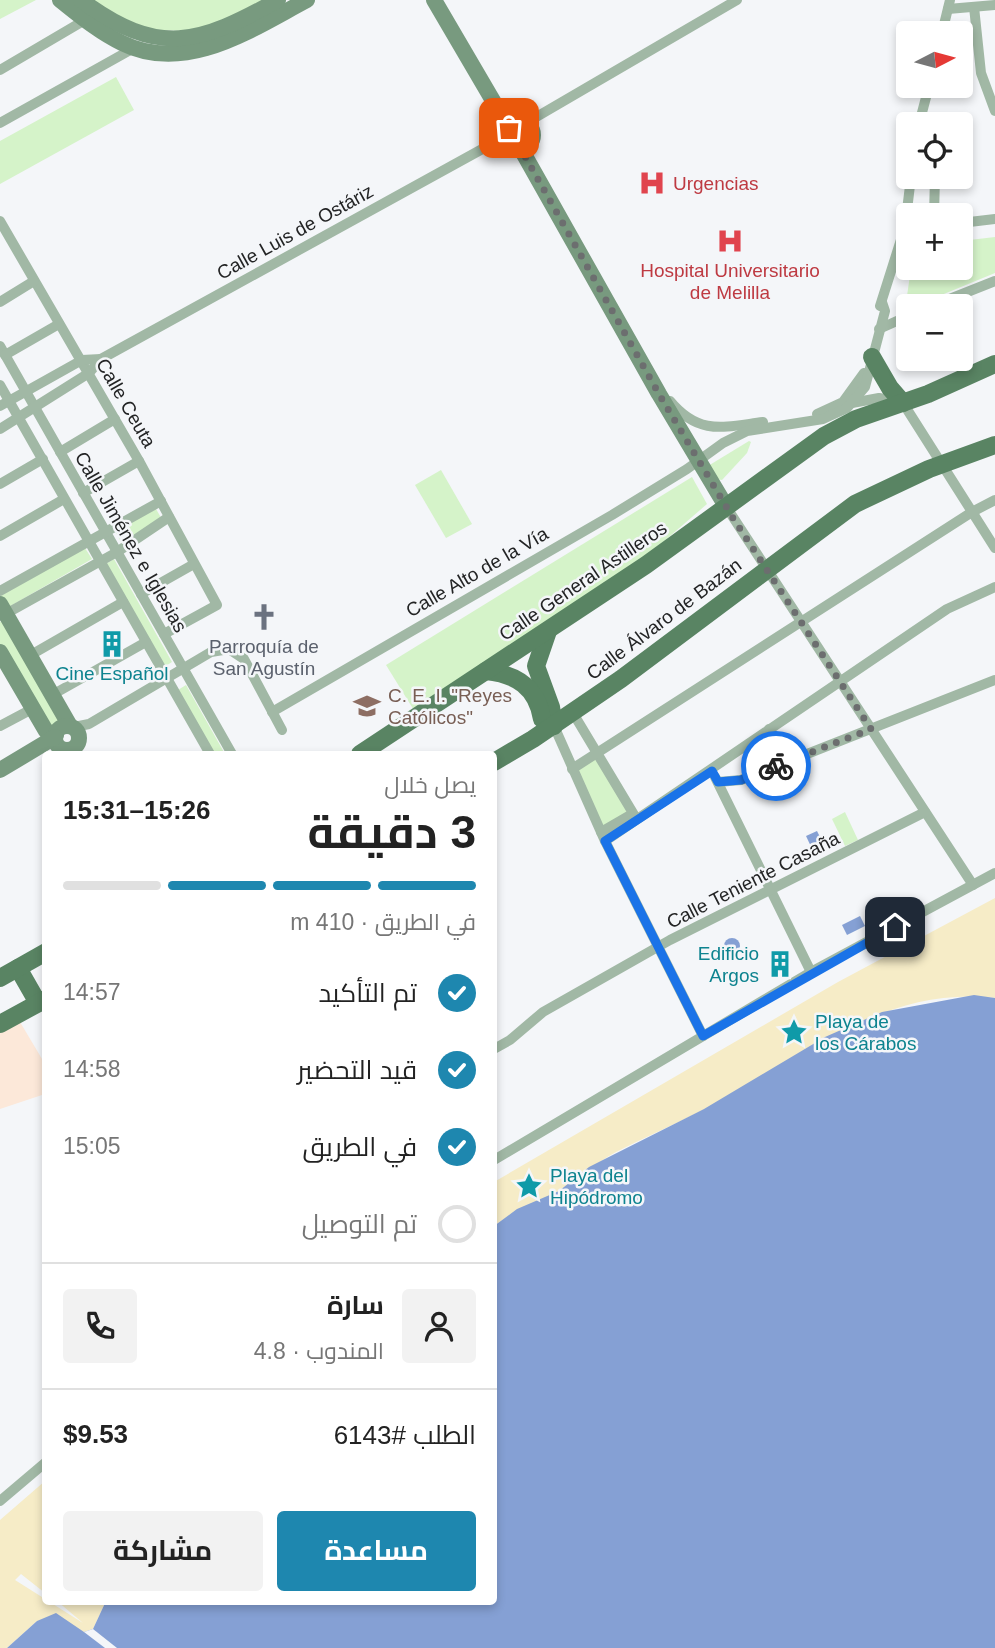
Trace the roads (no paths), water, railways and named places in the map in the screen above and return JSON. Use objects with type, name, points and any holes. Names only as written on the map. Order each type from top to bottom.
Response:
[{"type":"main road","points":[[60,0],[85,19],[134,48],[178,53],[204,50],[235,38],[307,0]]},
{"type":"main road","points":[[81,0],[128,30],[150,36],[177,38],[223,30],[278,0]]},
{"type":"main road","points":[[434,0],[659,394],[704,457],[727,508]]},
{"type":"main road","points":[[519,122],[526,123],[532,130],[533,138],[528,145],[512,139],[519,122]]},
{"type":"main road","points":[[872,357],[890,388],[903,402]]},
{"type":"main road","name":"Calle General Astilleros","points":[[365,751],[548,631],[727,508],[824,436],[856,419],[995,364]]},
{"type":"main road","name":"Calle Álvaro de Bazán","points":[[497,760],[573,713],[855,504],[941,464],[995,445]]},
{"type":"main road","points":[[2,612],[51,695],[80,735]]},
{"type":"main road","points":[[548,631],[536,666],[551,707],[549,730]]},
{"type":"main road","points":[[0,652],[5,671],[46,731],[59,744],[70,750],[80,735]]},
{"type":"main road","points":[[486,671],[509,674],[523,681],[549,730]]},
{"type":"main road","points":[[59,744],[61,727],[80,735]]},
{"type":"main road","points":[[0,771],[37,748],[59,744]]},
{"type":"main road","points":[[0,978],[42,954]]},
{"type":"main road","points":[[0,1024],[42,1006],[18,968]]},
{"type":"street","points":[[526,123],[737,0]]},
{"type":"street","points":[[949,4],[974,7],[994,3]]},
{"type":"street","points":[[974,7],[982,73],[995,111]]},
{"type":"street","points":[[0,70],[85,19]]},
{"type":"street","points":[[0,123],[134,48]]},
{"type":"street","name":"Calle Luis de Ostáriz","points":[[0,429],[35,410],[89,373],[101,359],[495,142],[512,139]]},
{"type":"street","points":[[973,222],[995,219]]},
{"type":"street","name":"Calle Ceuta","points":[[0,221],[82,360],[217,605],[163,634]]},
{"type":"street","points":[[0,247],[11,241]]},
{"type":"street","points":[[845,403],[864,372],[896,258]]},
{"type":"street","points":[[0,302],[34,281]]},
{"type":"street","points":[[962,294],[995,281]]},
{"type":"street","points":[[824,436],[830,417],[865,387],[885,312],[882,302]]},
{"type":"street","points":[[879,329],[896,321]]},
{"type":"street","points":[[3,351],[59,324]]},
{"type":"street","name":"Calle Jiménez e Iglesias","points":[[3,351],[230,751]]},
{"type":"street","name":"Calle Luis de Ostáriz","points":[[82,360],[101,359]]},
{"type":"street","points":[[5,404],[82,360]]},
{"type":"street","name":"Calle Jiménez e Iglesias","points":[[0,385],[5,404],[19,418],[43,459],[207,751]]},
{"type":"street","points":[[659,394],[687,418],[706,427],[814,415],[845,403],[879,398],[903,402],[995,548]]},
{"type":"street","name":"Calle Alto de la Vía","points":[[272,712],[612,515],[747,431],[830,417]]},
{"type":"street","points":[[60,452],[115,419]]},
{"type":"street","points":[[0,484],[43,459]]},
{"type":"street","points":[[83,493],[139,461]]},
{"type":"street","points":[[0,536],[64,499]]},
{"type":"street","points":[[572,769],[972,512],[995,500]]},
{"type":"street","points":[[0,591],[161,501]]},
{"type":"street","points":[[727,508],[973,885]]},
{"type":"street","points":[[2,612],[117,552],[169,517]]},
{"type":"street","points":[[141,594],[194,564]]},
{"type":"street","points":[[603,836],[712,771],[769,729],[841,683],[947,609],[995,587]]},
{"type":"street","points":[[29,656],[123,602]]},
{"type":"street","points":[[51,695],[146,642]]},
{"type":"street","points":[[80,735],[182,668],[220,649],[237,652],[282,730]]},
{"type":"street","points":[[718,782],[741,780],[995,680]]},
{"type":"street","points":[[0,726],[32,709]]},
{"type":"street","points":[[573,713],[635,816]]},
{"type":"street","points":[[769,729],[785,762]]},
{"type":"street","points":[[549,730],[572,769],[703,1036]]},
{"type":"street","points":[[712,771],[811,972]]},
{"type":"street","name":"Calle Teniente Casaña","points":[[497,1047],[510,1040],[543,1012],[659,947],[925,812]]},
{"type":"street","points":[[497,1158],[811,972],[995,873]]},
{"type":"street","points":[[0,1501],[42,1465]]},
{"type":"water","points":[[817,831],[826,849],[815,855],[806,836]]},
{"type":"water","points":[[860,916],[865,926],[847,935],[842,925]]},
{"type":"water","points":[[732,938],[738,940],[738,952],[732,954],[726,952],[724,946],[726,940]]},
{"type":"water","points":[[974,995],[995,998],[995,1648],[7,1648],[37,1621],[56,1613],[84,1632],[93,1629],[104,1605],[497,1605],[497,1224],[517,1209],[559,1191],[589,1167],[704,1109],[825,1037],[882,1012]]},
{"type":"place","name":"Urgencias","points":[[652,183]]},
{"type":"place","name":"Hospital Universitario de Melilla","points":[[730,241]]},
{"type":"place","name":"Parroquía de San Agustín","points":[[264,617]]},
{"type":"place","name":"Cine Español","points":[[112,644]]},
{"type":"place","name":"C. E. I. \"Reyes Católicos\"","points":[[367,706]]},
{"type":"place","name":"Edificio Argos","points":[[780,964]]},
{"type":"place","name":"Playa de los Cárabos","points":[[794,1032]]},
{"type":"place","name":"Playa del Hipódromo","points":[[529,1186]]}]
